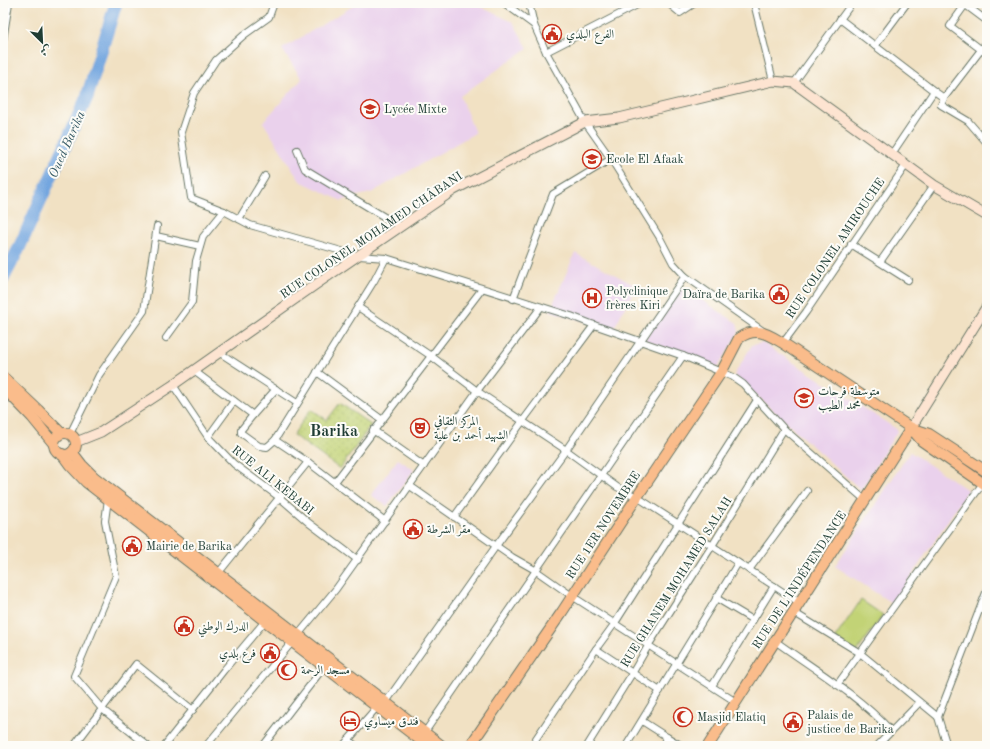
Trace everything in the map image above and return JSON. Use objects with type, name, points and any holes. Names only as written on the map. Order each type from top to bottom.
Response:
[{"type":"main road","points":[[773,81],[794,84],[934,185],[987,216]]},
{"type":"main road","name":"RUE COLONEL MOHAMED CHÂBANI","points":[[69,436],[101,432],[194,371],[454,190],[585,122],[619,118],[773,81]]},
{"type":"main road","points":[[911,428],[987,306]]},
{"type":"main road","name":"RUE 1ER NOVEMBRE","points":[[470,746],[722,371],[739,338],[753,332],[764,332]]},
{"type":"main road","points":[[764,332],[911,428],[929,434],[987,472]]},
{"type":"main road","points":[[3,377],[69,436],[75,447],[67,453]]},
{"type":"main road","points":[[3,388],[32,417],[54,444],[56,451],[67,453],[82,465],[94,477],[215,577],[265,621],[295,637],[324,667],[424,732],[442,746]]},
{"type":"main road","points":[[911,428],[922,441],[985,485]]},
{"type":"main road","name":"RUE DE L'INDÉPENDANCE","points":[[708,746],[911,428]]},
{"type":"main road","points":[[54,444],[56,437],[69,436]]},
{"type":"main road","points":[[67,453],[70,465],[86,482],[295,637],[381,704],[428,746]]},
{"type":"street","points":[[3,40],[9,3]]},
{"type":"street","points":[[274,3],[269,17],[244,35],[216,60],[194,93],[181,132],[191,198],[224,211],[250,225],[358,256],[386,258],[571,316],[722,371],[743,384],[784,429],[865,500]]},
{"type":"street","points":[[504,3],[534,25]]},
{"type":"street","points":[[529,3],[534,25],[546,52],[585,122],[660,238],[673,263],[685,276],[764,332]]},
{"type":"street","points":[[546,52],[641,3]]},
{"type":"street","points":[[668,3],[680,13],[695,3]]},
{"type":"street","points":[[754,3],[773,81]]},
{"type":"street","points":[[794,84],[852,3]]},
{"type":"street","points":[[875,46],[907,3]]},
{"type":"street","points":[[987,21],[964,4],[950,26],[987,54]]},
{"type":"street","points":[[840,19],[944,98]]},
{"type":"street","points":[[987,42],[944,98],[941,105],[968,121],[987,143]]},
{"type":"street","points":[[891,155],[934,91]]},
{"type":"street","points":[[296,150],[305,169],[401,227]]},
{"type":"street","points":[[513,298],[554,194],[610,159]]},
{"type":"street","name":"RUE COLONEL AMIROUCHE","points":[[783,343],[806,312],[906,165]]},
{"type":"street","points":[[239,218],[265,176]]},
{"type":"street","points":[[880,262],[934,185]]},
{"type":"street","points":[[166,338],[192,302],[196,261],[203,237],[224,211]]},
{"type":"street","points":[[69,436],[99,375],[144,311],[157,226]]},
{"type":"street","points":[[156,236],[200,246]]},
{"type":"street","points":[[851,244],[908,280]]},
{"type":"street","points":[[276,389],[241,430],[241,433],[262,447],[267,447],[275,440],[374,281],[386,258]]},
{"type":"street","points":[[343,746],[381,704],[566,450],[685,276]]},
{"type":"street","points":[[335,482],[381,419],[482,289]]},
{"type":"street","points":[[358,307],[430,356],[522,422],[566,450],[617,487],[636,497],[800,603]]},
{"type":"street","points":[[206,746],[336,589],[477,391],[541,307]]},
{"type":"street","points":[[454,517],[594,325]]},
{"type":"street","points":[[220,353],[297,403]]},
{"type":"street","points":[[424,732],[683,356]]},
{"type":"street","points":[[194,371],[253,415]]},
{"type":"street","points":[[317,372],[381,419]]},
{"type":"street","name":"RUE ALI KEBABI","points":[[173,385],[208,437],[234,464],[279,497],[309,523],[358,560]]},
{"type":"street","points":[[531,746],[615,623],[757,400]]},
{"type":"street","points":[[208,437],[234,401]]},
{"type":"street","name":"RUE GHANEM MOHAMED SALAH","points":[[587,746],[784,429]]},
{"type":"street","points":[[373,430],[424,466]]},
{"type":"street","points":[[275,440],[308,462],[385,521]]},
{"type":"street","points":[[215,577],[308,462]]},
{"type":"street","points":[[837,685],[985,485]]},
{"type":"street","points":[[410,486],[496,546],[736,702]]},
{"type":"street","points":[[749,570],[807,491]]},
{"type":"street","points":[[108,499],[105,521],[116,576],[74,676],[102,709],[148,746]]},
{"type":"street","points":[[626,746],[738,563]]},
{"type":"street","points":[[712,686],[774,586]]},
{"type":"street","points":[[938,717],[987,590]]},
{"type":"street","points":[[716,598],[752,620]]},
{"type":"street","points":[[793,612],[860,653],[919,703],[938,717],[947,746]]},
{"type":"street","points":[[164,746],[265,621]]},
{"type":"street","points":[[775,641],[837,685],[878,717],[891,731]]},
{"type":"street","points":[[596,649],[660,691]]},
{"type":"street","points":[[74,746],[136,664],[193,710]]},
{"type":"street","points":[[263,746],[324,667]]},
{"type":"street","points":[[877,746],[919,703]]},
{"type":"street","points":[[642,721],[682,746]]},
{"type":"street","points":[[662,746],[667,737]]},
{"type":"street","points":[[348,740],[356,746]]},
{"type":"shaded area","name":"Lycée Mixte","points":[[358,3],[472,3],[513,22],[528,48],[460,96],[475,133],[371,193],[342,201],[300,181],[263,122],[302,79],[282,49]]},
{"type":"shaded area","name":"Polyclinique frères Kiri","points":[[575,253],[636,286],[613,330],[550,311]]},
{"type":"shaded area","points":[[682,287],[737,323],[739,332],[718,367],[644,340]]},
{"type":"shaded area","name":"متوسطة فرحات محمد الطيب","points":[[763,343],[898,430],[861,490],[734,375],[752,345]]},
{"type":"shaded area","points":[[910,452],[968,490],[893,604],[835,566]]},
{"type":"shaded area","points":[[398,459],[414,470],[387,506],[371,495]]},
{"type":"green space","points":[[340,403],[371,425],[340,469],[293,435],[311,409],[327,420]]},
{"type":"green space","points":[[861,600],[883,615],[856,653],[835,638]]},
{"type":"waterway","name":"Oued Barika","points":[[3,279],[19,248],[87,97],[116,3]]},
{"type":"place","name":"الفرع البلدي","points":[[552,34]]},
{"type":"place","name":"Lycée Mixte","points":[[370,109]]},
{"type":"place","name":"Ecole El Afaak","points":[[592,159]]},
{"type":"place","name":"Daïra de Barika","points":[[779,294]]},
{"type":"place","name":"Polyclinique frères Kiri","points":[[592,298]]},
{"type":"place","name":"متوسطة فرحات محمد الطيب","points":[[804,398]]},
{"type":"place","name":"المركز الثقافي الشهيد أحمد بن علية","points":[[420,428]]},
{"type":"place","name":"مقر الشرطة","points":[[413,529]]},
{"type":"place","name":"Mairie de Barika","points":[[132,546]]},
{"type":"place","name":"الدرك الوطني","points":[[184,626]]},
{"type":"place","name":"فرع بلدي","points":[[270,653]]},
{"type":"place","name":"مسجد الرحمة","points":[[287,670]]},
{"type":"place","name":"Masjid Elatiq","points":[[683,717]]},
{"type":"place","name":"فندق ميساوي","points":[[350,721]]},
{"type":"place","name":"Palais de justice de Barika","points":[[793,722]]},
{"type":"district","name":"Barika","points":[[334,430]]}]
